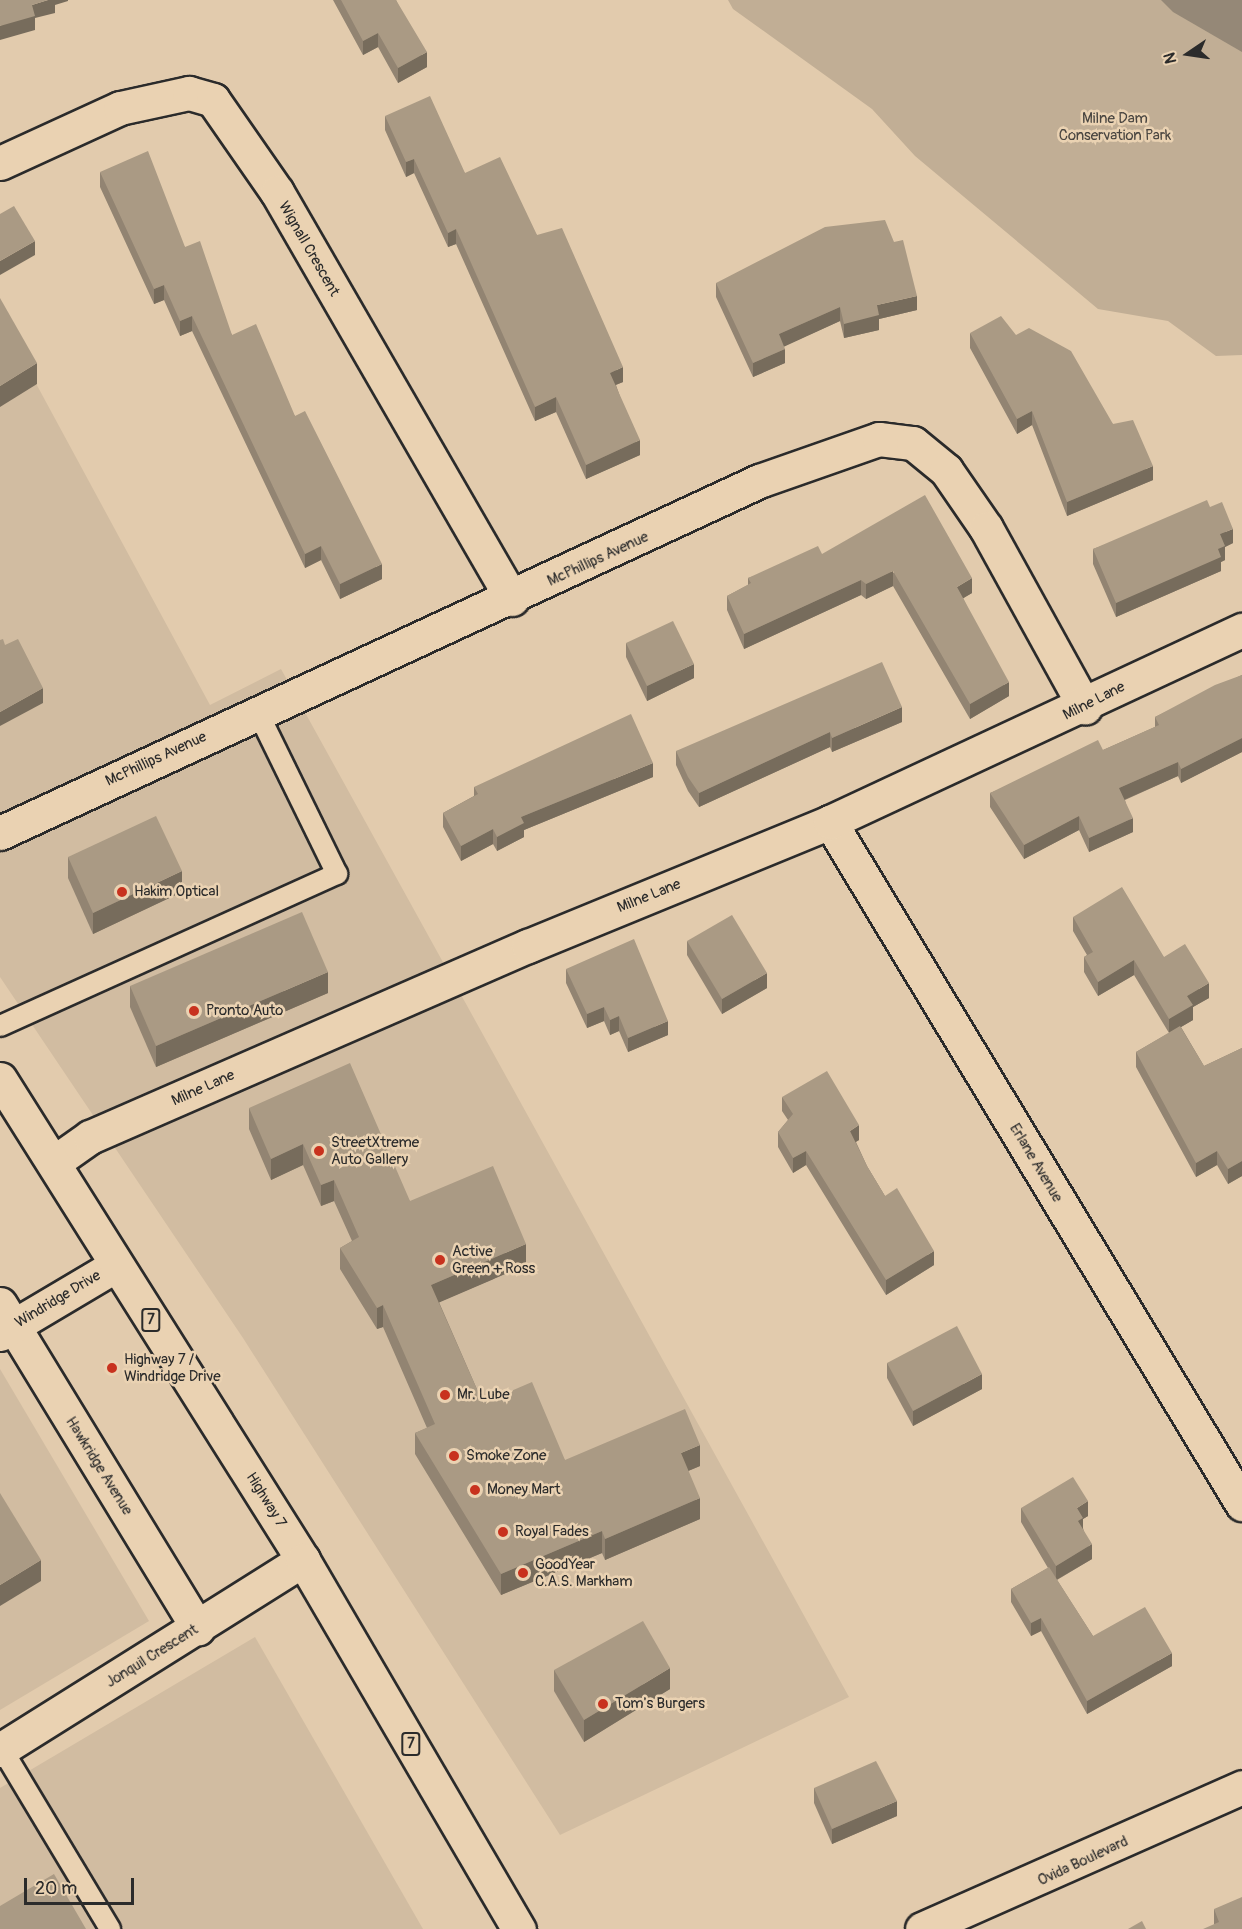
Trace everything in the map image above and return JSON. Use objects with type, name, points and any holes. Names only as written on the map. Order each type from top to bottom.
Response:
[{"type":"street","name":"Wignall Crescent","points":[[0,163],[120,108],[189,93],[213,100],[277,192],[512,599]]},
{"type":"street","name":"McPhillips Avenue","points":[[0,832],[512,599],[759,481],[879,439],[913,443],[946,470],[986,528],[1084,707]]},
{"type":"street","name":"Milne Lane","points":[[56,1161],[100,1133],[528,946],[830,822],[1084,707],[1242,630]]},
{"type":"street","name":"Erlane Avenue","points":[[830,822],[1242,1504]]},
{"type":"street","name":"Highway 7","points":[[0,1079],[56,1161],[116,1265],[303,1560],[519,1929]]},
{"type":"street","name":"Windridge Drive","points":[[4,1321],[116,1265]]},
{"type":"street","name":"Hawkridge Avenue","points":[[4,1321],[198,1628]]},
{"type":"street","name":"Jonquil Crescent","points":[[1,1750],[303,1560]]},
{"type":"street","name":"Ovida Boulevard","points":[[922,1929],[1242,1787]]},
{"type":"lane","points":[[0,1026],[337,874],[258,713]]},
{"type":"lane","points":[[1,1750],[110,1929]]},
{"type":"shaded area","points":[[1161,0],[1242,0],[1242,52],[1173,12]]},
{"type":"shaded area","points":[[0,317],[210,705],[281,669],[849,1697],[560,1835],[243,1338],[0,977]]},
{"type":"shaded area","points":[[0,1369],[149,1621],[0,1710]]},
{"type":"shaded area","points":[[255,1637],[423,1929],[0,1929],[0,1788]]},
{"type":"green space","name":"Milne Dam Conservation Park","points":[[728,0],[1242,0],[1242,355],[1216,356],[1168,321],[1098,309],[915,156],[872,109],[733,9]]},
{"type":"building","points":[[0,0],[48,0],[32,5],[35,16],[0,26]]},
{"type":"building","points":[[341,0],[396,0],[427,52],[398,68],[378,33],[363,41]]},
{"type":"building","points":[[430,96],[465,173],[500,157],[537,235],[562,228],[623,367],[610,373],[640,440],[586,465],[556,397],[535,407],[456,229],[448,233],[414,159],[406,162],[385,116]]},
{"type":"building","points":[[148,151],[185,247],[200,241],[232,335],[256,324],[295,416],[305,411],[382,564],[340,584],[321,546],[305,554],[192,316],[180,321],[164,285],[154,289],[100,172]]},
{"type":"building","points":[[14,206],[35,241],[0,261],[0,214]]},
{"type":"building","points":[[885,220],[894,242],[903,240],[917,296],[877,305],[879,315],[844,324],[840,307],[779,334],[785,349],[753,363],[716,283],[825,227]]},
{"type":"building","points":[[0,298],[37,363],[0,386]]},
{"type":"building","points":[[1001,316],[1016,335],[1029,328],[1071,351],[1113,424],[1133,420],[1153,466],[1067,502],[1032,411],[1017,419],[970,333]]},
{"type":"building","points":[[925,495],[972,578],[957,587],[1009,682],[970,704],[893,571],[866,584],[861,580],[744,634],[727,596],[751,583],[748,578],[818,546],[822,554]]},
{"type":"building","points":[[1207,500],[1210,507],[1222,502],[1233,529],[1220,534],[1225,546],[1218,549],[1221,557],[1116,603],[1093,549]]},
{"type":"building","points":[[673,621],[694,664],[647,686],[626,643]]},
{"type":"building","points":[[3,639],[5,645],[18,639],[43,688],[0,712],[0,640]]},
{"type":"building","points":[[882,662],[902,707],[832,738],[830,732],[699,793],[688,777],[676,751]]},
{"type":"building","points":[[1242,675],[1242,738],[1181,769],[1178,762],[1119,788],[1133,818],[1089,838],[1079,816],[1024,845],[990,793],[1098,740],[1103,750],[1159,725],[1155,717],[1215,685]]},
{"type":"building","points":[[631,714],[653,763],[521,817],[524,823],[497,837],[493,829],[461,846],[443,813],[478,794],[474,787]]},
{"type":"building","points":[[156,816],[182,871],[93,913],[68,857]]},
{"type":"building","points":[[1122,887],[1164,957],[1185,944],[1209,983],[1187,996],[1193,1005],[1169,1019],[1134,960],[1098,982],[1084,957],[1093,952],[1073,917]]},
{"type":"building","points":[[302,912],[328,972],[156,1046],[130,986]]},
{"type":"building","points":[[732,915],[767,973],[722,999],[687,941]]},
{"type":"building","points":[[634,939],[668,1021],[628,1038],[619,1016],[610,1020],[604,1007],[587,1014],[566,969]]},
{"type":"building","points":[[1180,1026],[1204,1066],[1242,1048],[1242,1161],[1228,1169],[1217,1151],[1196,1163],[1136,1052]]},
{"type":"building","points":[[350,1063],[410,1201],[493,1166],[526,1244],[431,1285],[483,1403],[532,1382],[565,1460],[685,1409],[700,1445],[681,1453],[700,1498],[605,1539],[602,1531],[501,1574],[415,1433],[435,1424],[383,1305],[377,1308],[340,1248],[359,1237],[334,1180],[321,1185],[303,1144],[271,1159],[249,1108]]},
{"type":"building","points":[[827,1071],[859,1125],[850,1131],[867,1166],[885,1196],[897,1188],[934,1251],[886,1280],[806,1151],[793,1158],[778,1132],[793,1114],[782,1097]]},
{"type":"building","points":[[957,1326],[982,1374],[913,1411],[887,1363]]},
{"type":"building","points":[[1073,1477],[1088,1501],[1077,1508],[1083,1518],[1078,1521],[1092,1544],[1056,1566],[1021,1508]]},
{"type":"building","points":[[0,1493],[41,1560],[0,1585]]},
{"type":"building","points":[[1049,1567],[1093,1636],[1145,1607],[1172,1653],[1087,1701],[1041,1618],[1031,1623],[1011,1589]]},
{"type":"building","points":[[643,1621],[670,1668],[584,1720],[554,1670]]},
{"type":"building","points":[[876,1761],[897,1801],[832,1829],[814,1788]]},
{"type":"building","points":[[54,1874],[86,1929],[0,1929],[0,1906]]},
{"type":"building","points":[[1242,1897],[1242,1929],[1203,1929],[1219,1922],[1214,1909]]},
{"type":"building","points":[[1142,1921],[1146,1929],[1128,1929]]},
{"type":"place","name":"Hakim Optical","points":[[122,892]]},
{"type":"place","name":"Pronto Auto","points":[[194,1011]]},
{"type":"place","name":"StreetXtreme Auto Gallery","points":[[319,1151]]},
{"type":"place","name":"Active Green + Ross","points":[[440,1260]]},
{"type":"place","name":"Highway 7 / Windridge Drive","points":[[112,1368]]},
{"type":"place","name":"Mr. Lube","points":[[445,1395]]},
{"type":"place","name":"Smoke Zone","points":[[454,1456]]},
{"type":"place","name":"Money Mart","points":[[475,1490]]},
{"type":"place","name":"Royal Fades","points":[[503,1532]]},
{"type":"place","name":"GoodYear C.A.S. Markham","points":[[523,1573]]},
{"type":"place","name":"Tom's Burgers","points":[[603,1704]]}]
